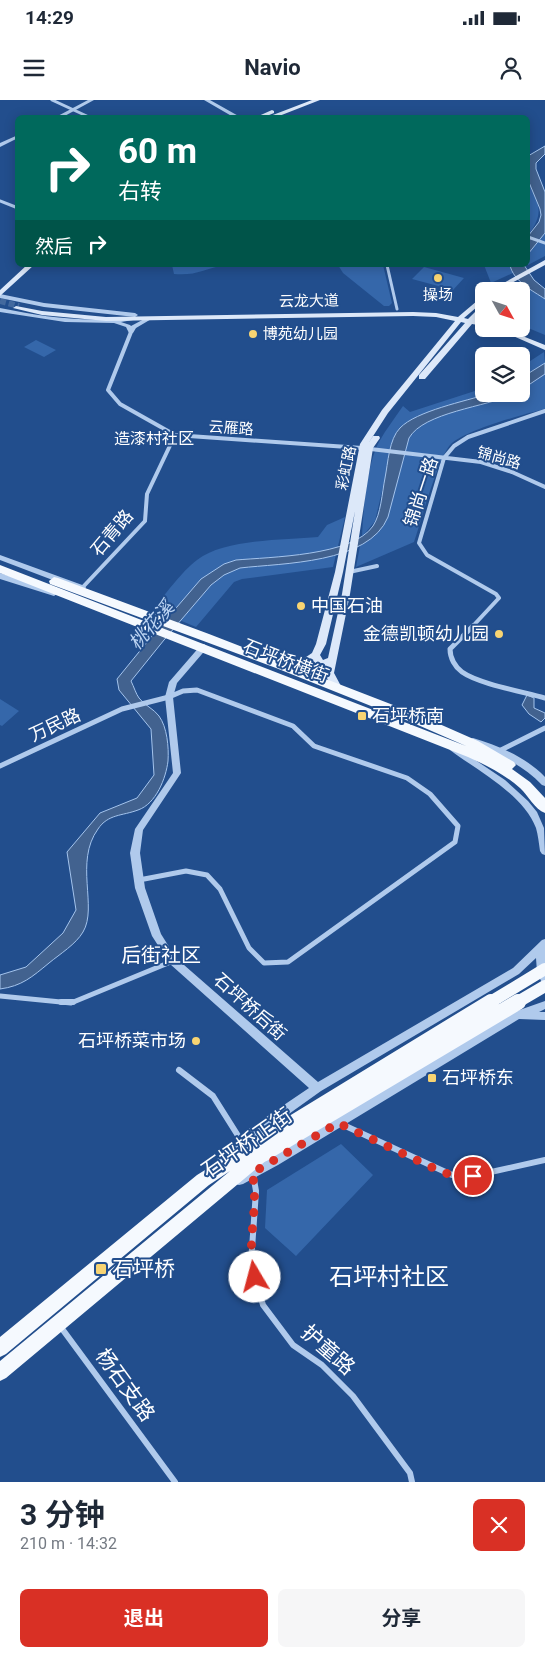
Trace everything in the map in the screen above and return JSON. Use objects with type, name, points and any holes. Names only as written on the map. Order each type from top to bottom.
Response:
[{"type":"main road","points":[[264,115],[306,100]]},
{"type":"main road","points":[[275,115],[317,100]]},
{"type":"main road","points":[[512,282],[543,265]]},
{"type":"main road","points":[[0,286],[20,267]]},
{"type":"main road","points":[[0,295],[29,267]]},
{"type":"main road","points":[[442,311],[461,309],[475,304]]},
{"type":"main road","name":"云龙大道","points":[[19,305],[72,317],[135,317],[397,309],[442,311],[475,321]]},
{"type":"main road","name":"彩虹路","points":[[337,688],[329,673],[346,594],[346,571],[366,448],[386,412],[448,333],[475,308]]},
{"type":"main road","points":[[413,314],[443,322],[447,326],[448,333]]},
{"type":"main road","name":"云龙大道","points":[[135,317],[413,314],[475,318]]},
{"type":"main road","name":"彩虹路","points":[[366,448],[459,333],[466,317]]},
{"type":"main road","points":[[459,333],[475,327]]},
{"type":"main road","points":[[530,333],[545,339]]},
{"type":"main road","points":[[521,338],[545,348]]},
{"type":"main road","name":"石坪桥横街","points":[[0,562],[159,618],[204,648],[491,753],[520,771],[545,793]]},
{"type":"main road","name":"石坪桥横街","points":[[0,569],[150,626],[179,632],[292,670],[337,688],[447,738],[513,776],[538,797],[545,808]]},
{"type":"main road","name":"彩虹路","points":[[315,655],[321,644],[334,594],[346,571]]},
{"type":"main road","points":[[334,594],[340,591],[346,594]]},
{"type":"main road","points":[[292,670],[315,655],[317,661],[323,664],[332,660]]},
{"type":"main road","name":"石坪桥正街","points":[[0,1348],[203,1180],[545,970]]},
{"type":"main road","name":"石坪桥正街","points":[[0,1372],[214,1193],[254,1147],[545,986]]},
{"type":"street","points":[[52,100],[84,115]]},
{"type":"street","points":[[62,115],[92,100]]},
{"type":"street","points":[[206,100],[234,115]]},
{"type":"street","points":[[0,145],[15,138]]},
{"type":"street","points":[[0,201],[15,207]]},
{"type":"street","points":[[530,238],[545,243]]},
{"type":"street","points":[[387,267],[397,309]]},
{"type":"street","name":"云龙大道","points":[[0,295],[19,305]]},
{"type":"street","points":[[9,312],[3,307],[5,305],[19,305]]},
{"type":"street","name":"云龙大道","points":[[0,310],[39,318],[112,322],[135,317]]},
{"type":"street","points":[[112,322],[128,326],[130,332],[141,322],[150,318]]},
{"type":"street","name":"云雁路","points":[[130,332],[108,390],[120,404],[175,435],[366,448],[444,458]]},
{"type":"street","name":"锦尚一路","points":[[545,411],[468,437],[454,446],[444,458],[419,543],[427,555],[496,594],[499,598],[450,648],[450,657],[455,664],[462,672],[489,683],[545,698]]},
{"type":"street","name":"石青路","points":[[82,588],[144,521],[147,494],[175,435]]},
{"type":"street","name":"锦尚路","points":[[444,458],[496,466],[545,487]]},
{"type":"street","points":[[0,557],[82,588],[98,597]]},
{"type":"street","points":[[346,571],[377,566]]},
{"type":"street","points":[[0,576],[74,598]]},
{"type":"street","name":"石坪桥后街","points":[[204,648],[173,682],[167,697],[177,773],[139,829],[135,853],[139,880],[158,936],[173,961],[317,1088]]},
{"type":"street","name":"万民路","points":[[0,766],[122,709],[183,691],[197,690],[293,726],[314,746],[407,778],[430,794],[458,826],[455,842],[288,962],[264,963],[250,948],[220,888],[207,875],[186,871],[139,880]]},
{"type":"street","points":[[499,751],[545,728]]},
{"type":"street","points":[[447,738],[489,746],[526,766],[545,783]]},
{"type":"street","points":[[447,738],[480,768],[501,781],[522,799],[539,827],[545,851]]},
{"type":"street","points":[[545,944],[540,960],[545,980]]},
{"type":"street","points":[[254,1147],[254,1132],[317,1088],[516,971],[545,944]]},
{"type":"street","points":[[0,996],[71,1003],[173,961]]},
{"type":"street","points":[[214,1193],[338,1123],[515,1016],[545,1004]]},
{"type":"street","points":[[515,1016],[545,1016]]},
{"type":"street","points":[[179,1070],[213,1096],[254,1147]]},
{"type":"street","points":[[338,1123],[452,1175],[473,1176],[545,1160]]},
{"type":"street","name":"护童路","points":[[252,1173],[256,1191],[251,1263],[263,1305],[292,1345],[322,1365],[353,1396],[410,1473],[412,1482]]},
{"type":"street","name":"杨石支路","points":[[48,1309],[175,1482]]},
{"type":"shaded area","points":[[545,146],[545,154],[536,163],[536,169],[545,192],[545,233],[530,252],[530,233],[539,222],[541,215],[530,185],[530,155]]},
{"type":"shaded area","points":[[530,185],[538,209],[537,220],[530,233]]},
{"type":"shaded area","points":[[545,233],[545,256],[530,264],[530,252]]},
{"type":"shaded area","points":[[172,267],[216,267],[194,273],[174,274]]},
{"type":"shaded area","points":[[339,267],[383,267],[392,303],[389,306],[384,306],[343,273]]},
{"type":"shaded area","name":"操场","points":[[424,267],[464,278],[453,290],[412,279]]},
{"type":"shaded area","points":[[485,267],[511,267],[513,273],[491,282]]},
{"type":"shaded area","points":[[511,267],[525,267],[534,280],[545,289],[545,299],[530,290],[530,282],[520,282]]},
{"type":"shaded area","points":[[530,288],[545,299],[545,335],[530,329]]},
{"type":"shaded area","points":[[36,340],[56,350],[44,357],[24,347]]},
{"type":"shaded area","points":[[544,352],[545,363],[530,372],[530,361]]},
{"type":"shaded area","points":[[545,363],[545,374],[530,384],[530,372]]},
{"type":"shaded area","points":[[545,374],[545,409],[482,428],[469,433],[451,444],[435,475],[414,542],[356,567],[360,546],[375,535],[385,523],[409,438],[417,429],[441,416],[491,402],[530,402],[530,384]]},
{"type":"shaded area","points":[[475,391],[475,398],[419,416],[399,429],[393,444],[375,521],[362,537],[366,488],[375,451],[403,406],[410,412]]},
{"type":"shaded area","points":[[475,398],[475,402],[491,402],[441,416],[417,429],[409,438],[388,517],[378,532],[363,544],[323,558],[240,568],[224,575],[211,585],[131,681],[139,698],[159,716],[166,731],[168,761],[159,790],[144,807],[111,818],[98,829],[91,842],[88,856],[87,922],[80,936],[32,977],[15,986],[0,989],[0,975],[26,967],[63,933],[76,910],[67,852],[100,813],[137,798],[154,775],[151,729],[119,690],[117,679],[201,579],[224,564],[236,560],[289,556],[330,549],[348,544],[363,536],[373,526],[378,516],[388,458],[396,433],[407,422],[417,416]]},
{"type":"shaded area","points":[[345,517],[333,567],[242,579],[234,582],[196,627],[153,609],[185,570],[209,553],[238,544],[318,537],[327,525]]},
{"type":"shaded area","points":[[527,695],[534,698],[534,708],[545,713],[545,718],[541,722],[529,714],[522,705]]},
{"type":"shaded area","points":[[0,699],[19,711],[2,726],[0,725]]},
{"type":"shaded area","points":[[341,1144],[373,1175],[296,1256],[265,1228],[267,1190]]},
{"type":"tunnel","points":[[0,301],[19,306]]},
{"type":"place","name":"操场","points":[[438,278]]},
{"type":"place","name":"博苑幼儿园","points":[[253,334]]},
{"type":"place","name":"中国石油","points":[[301,606]]},
{"type":"place","name":"金德凯顿幼儿园","points":[[499,634]]},
{"type":"place","name":"石坪桥南","points":[[362,716]]},
{"type":"place","name":"石坪桥菜市场","points":[[196,1041]]},
{"type":"place","name":"石坪桥东","points":[[432,1078]]},
{"type":"place","name":"石坪桥","points":[[101,1269]]},
{"type":"district","name":"造漆村社区","points":[[154,438]]},
{"type":"district","name":"后街社区","points":[[161,955]]},
{"type":"district","name":"石坪村社区","points":[[389,1277]]},
{"type":"route","points":[[255,1277],[251,1263],[256,1191],[252,1173],[338,1123],[442,1172],[452,1175],[473,1176]]},
{"type":"water label","name":"桃花溪","points":[[151,625]]}]
